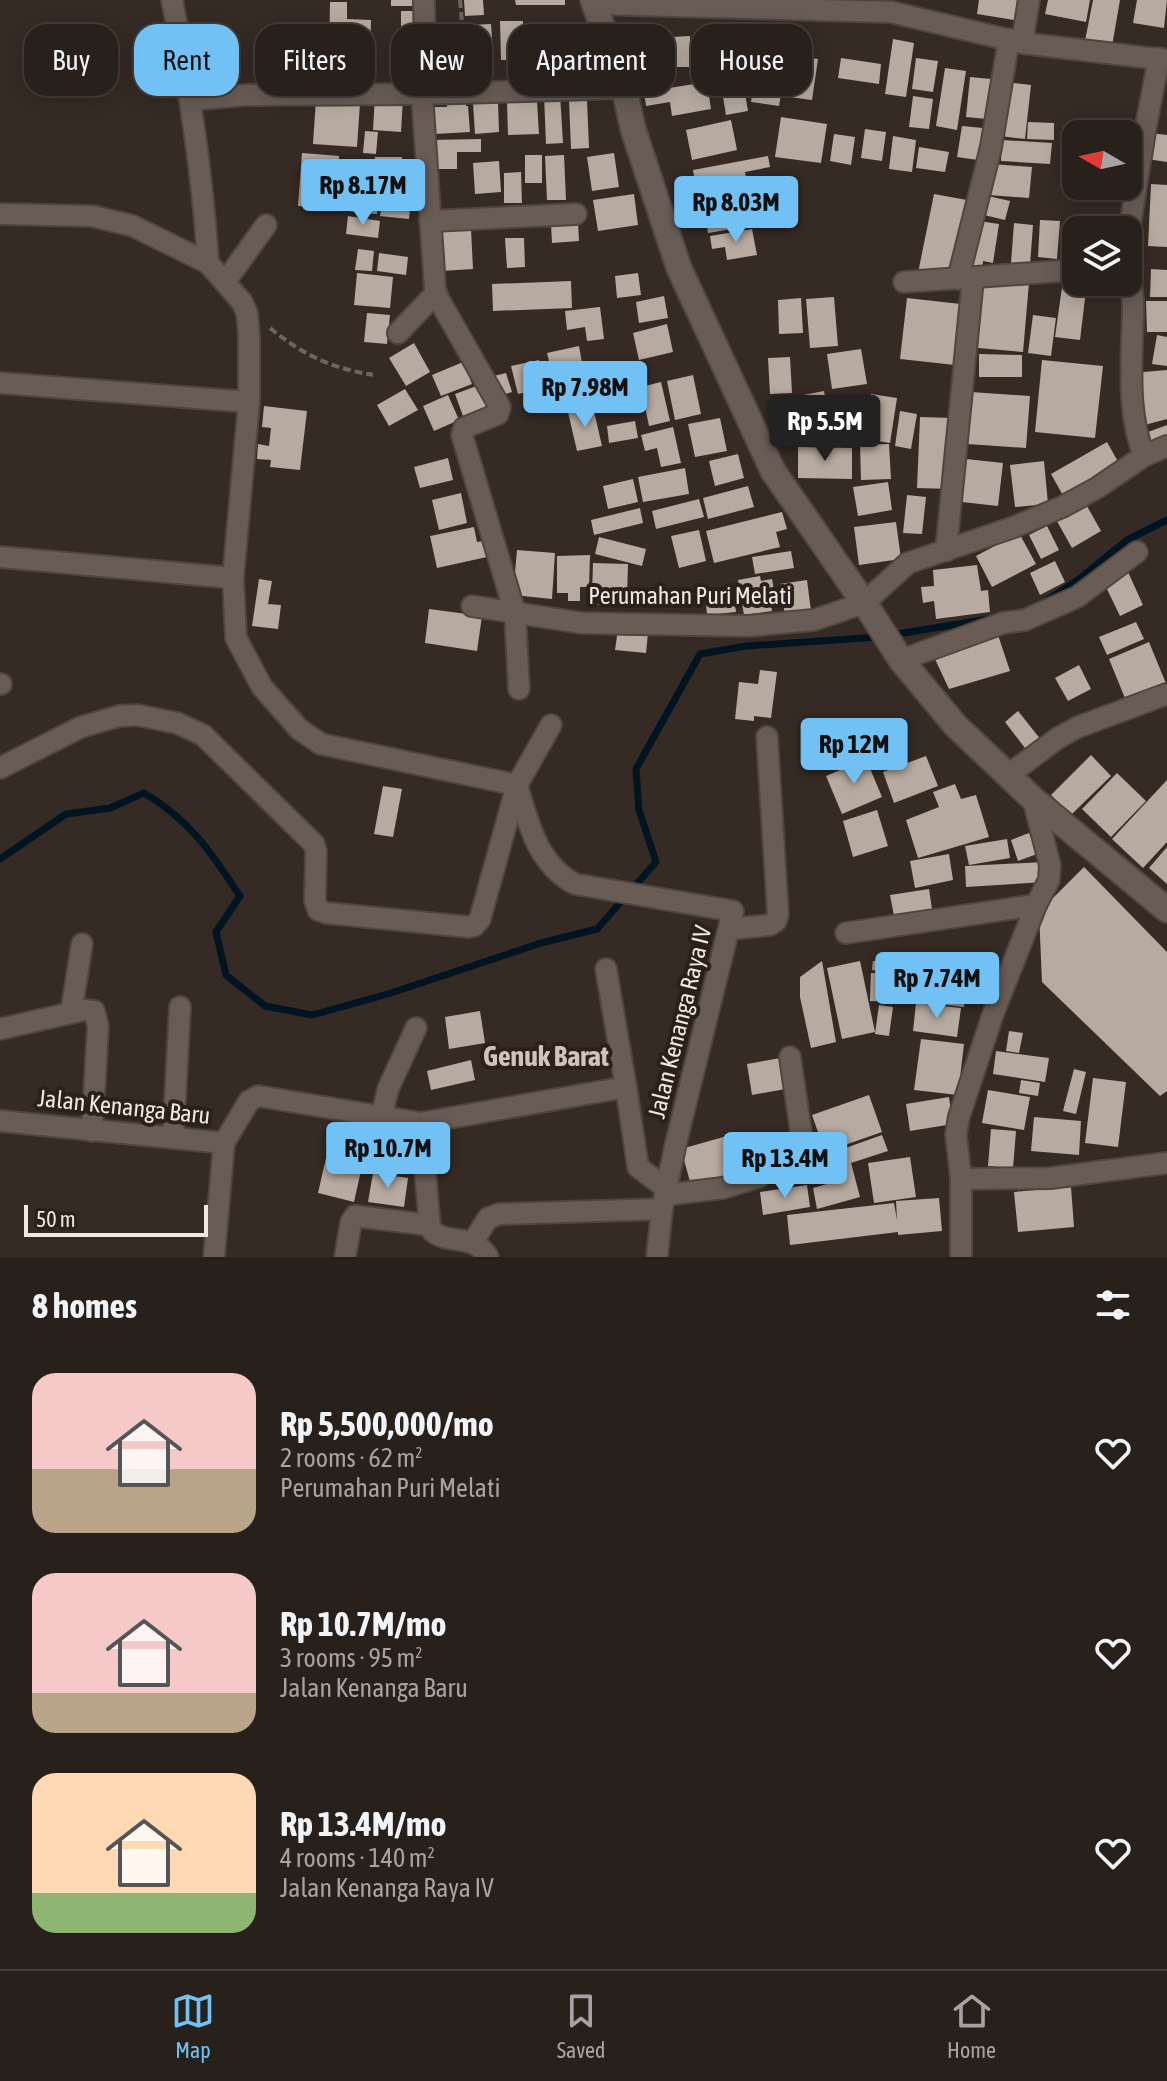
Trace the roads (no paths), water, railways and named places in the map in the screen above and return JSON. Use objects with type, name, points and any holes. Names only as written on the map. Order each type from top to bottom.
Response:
[{"type":"street","points":[[172,0],[204,192],[208,263]]},
{"type":"street","points":[[424,0],[424,24]]},
{"type":"street","points":[[946,551],[965,279],[991,147],[1029,0]]},
{"type":"street","points":[[602,24],[594,2],[891,12],[1016,41],[1163,59],[1145,131],[1132,216]]},
{"type":"street","points":[[191,100],[245,95],[391,94]]},
{"type":"street","points":[[424,96],[436,293],[500,410],[498,414],[464,428],[462,435],[515,613],[519,689]]},
{"type":"street","points":[[626,96],[633,129],[679,268],[773,471],[898,655],[955,725],[1033,799],[1167,910]]},
{"type":"street","points":[[0,214],[92,216],[133,226],[208,263],[242,302],[247,313],[249,335],[249,402],[233,578],[236,638],[262,687],[299,729],[321,744],[517,785]]},
{"type":"street","points":[[430,221],[576,214]]},
{"type":"street","points":[[225,282],[266,225]]},
{"type":"street","points":[[904,282],[1062,271]]},
{"type":"street","points":[[398,333],[436,293]]},
{"type":"street","points":[[1134,296],[1132,407],[1144,456]]},
{"type":"street","points":[[0,383],[249,402]]},
{"type":"street","points":[[868,608],[908,563],[1062,507],[1144,456],[1167,446]]},
{"type":"street","points":[[898,655],[1003,623],[1025,620],[1056,607],[1077,597],[1137,552]]},
{"type":"street","points":[[0,557],[233,578]]},
{"type":"street","name":"Perumahan Puri Melati","points":[[472,606],[582,623],[749,626],[814,620],[868,608]]},
{"type":"street","points":[[1007,776],[1078,727],[1167,694]]},
{"type":"street","points":[[0,768],[81,727],[119,716],[147,717],[190,727],[203,735],[314,844],[315,901],[318,910],[469,927],[480,919],[517,785],[551,725]]},
{"type":"street","points":[[730,929],[773,924],[778,914],[767,737]]},
{"type":"street","name":"Jalan Kenanga Raya IV","points":[[517,785],[532,836],[554,870],[575,884],[732,910],[734,913],[665,1198],[657,1257]]},
{"type":"street","points":[[961,1257],[961,1179],[956,1135],[965,1093],[1036,905],[1047,888],[1050,871],[1033,799]]},
{"type":"street","points":[[846,933],[1036,905]]},
{"type":"street","points":[[71,1013],[82,944]]},
{"type":"street","points":[[606,969],[638,1167],[665,1198]]},
{"type":"street","points":[[173,1138],[180,1007]]},
{"type":"street","points":[[0,1029],[89,1009],[97,1014],[92,1131]]},
{"type":"street","points":[[382,1115],[388,1089],[416,1028]]},
{"type":"street","points":[[421,1123],[429,1225],[435,1234],[480,1250],[488,1218],[499,1214],[665,1198],[723,1188],[759,1177],[775,1155],[800,1145],[802,1139],[790,1057]]},
{"type":"street","points":[[224,1143],[254,1097],[421,1123],[626,1087]]},
{"type":"street","name":"Jalan Kenanga Baru","points":[[0,1121],[224,1143],[214,1257]]},
{"type":"street","points":[[961,1179],[1050,1178],[1167,1163]]},
{"type":"street","points":[[345,1257],[351,1222],[355,1216],[429,1225]]},
{"type":"waterway","points":[[1043,603],[1078,580],[1127,540],[1167,520]]},
{"type":"waterway","points":[[891,635],[989,619]]},
{"type":"waterway","points":[[0,859],[66,814],[110,808],[144,793],[187,826],[209,851],[240,896],[216,932],[226,975],[265,1006],[312,1015],[388,994],[541,943],[597,929],[656,862],[639,810],[636,769],[700,654],[746,646],[879,637]]},
{"type":"district","name":"Genuk Barat","points":[[546,1056]]}]
